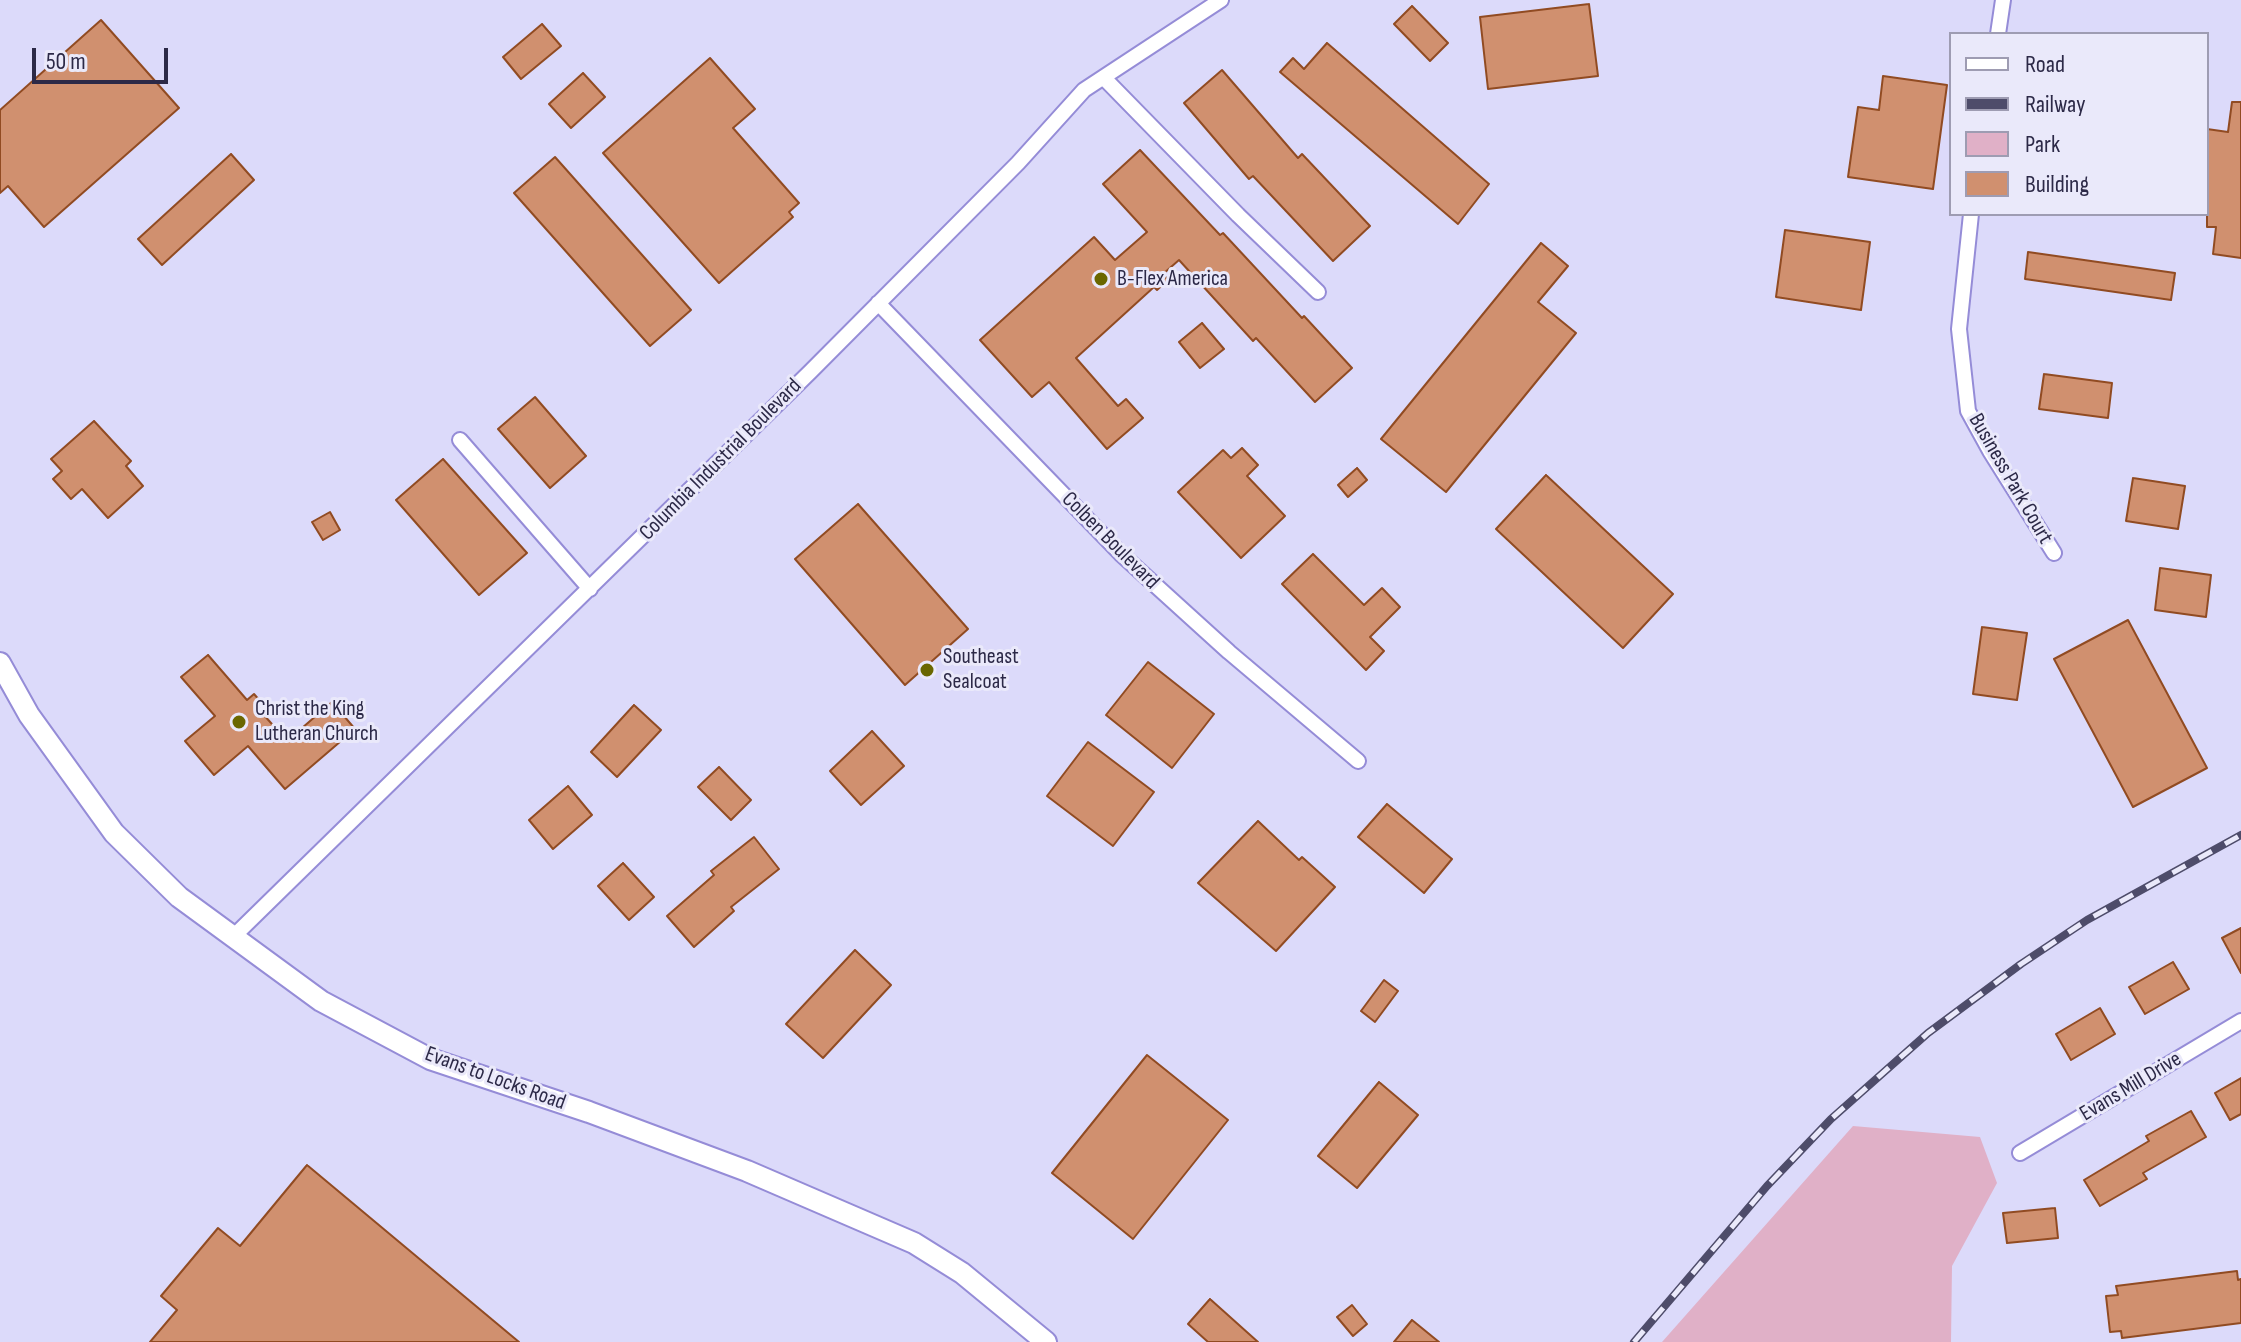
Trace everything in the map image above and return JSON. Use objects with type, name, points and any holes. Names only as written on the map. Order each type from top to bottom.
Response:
[{"type":"street","name":"Columbia Industrial Boulevard","points":[[233,937],[878,303],[1018,163],[1084,90],[1221,0]]},
{"type":"street","points":[[1998,32],[2003,0]]},
{"type":"street","points":[[1104,78],[1318,292]]},
{"type":"street","name":"Business Park Court","points":[[1971,216],[1959,329],[1968,411],[2054,553]]},
{"type":"street","name":"Colben Boulevard","points":[[878,303],[1121,554],[1229,652],[1358,761]]},
{"type":"street","points":[[460,440],[590,589]]},
{"type":"street","name":"Evans to Locks Road","points":[[0,663],[29,715],[114,833],[179,897],[321,1001],[430,1059],[589,1112],[747,1171],[914,1243],[962,1273],[1046,1342]]},
{"type":"street","name":"Evans Mill Drive","points":[[2020,1153],[2241,1021]]},
{"type":"green space","points":[[1853,1126],[1980,1137],[1997,1183],[1952,1266],[1951,1342],[1662,1342]]},
{"type":"building","points":[[1589,4],[1598,76],[1488,89],[1480,17]]},
{"type":"building","points":[[1412,6],[1448,43],[1430,61],[1394,24]]},
{"type":"building","points":[[101,20],[179,108],[44,227],[8,186],[0,193],[0,110]]},
{"type":"building","points":[[542,24],[561,46],[521,79],[503,57]]},
{"type":"building","points":[[1327,43],[1489,184],[1458,224],[1280,72],[1293,58],[1304,69]]},
{"type":"building","points":[[710,58],[755,109],[733,128],[799,203],[789,212],[793,217],[719,283],[603,153]]},
{"type":"building","points":[[1222,70],[1298,158],[1302,154],[1370,226],[1333,261],[1253,176],[1249,179],[1184,103]]},
{"type":"building","points":[[583,73],[605,97],[571,128],[549,104]]},
{"type":"building","points":[[1883,76],[1947,85],[1933,189],[1848,177],[1858,107],[1879,110]]},
{"type":"building","points":[[2232,102],[2241,102],[2241,258],[2213,254],[2216,227],[2207,227],[2209,129],[2228,132]]},
{"type":"building","points":[[1140,150],[1352,368],[1315,402],[1256,338],[1253,341],[1179,260],[1163,274],[1168,280],[1157,290],[1154,287],[1076,358],[1118,406],[1126,399],[1143,418],[1107,449],[1049,382],[1032,397],[980,340],[1094,237],[1115,260],[1147,232],[1103,184]]},
{"type":"building","points":[[231,154],[254,180],[162,265],[138,239]]},
{"type":"building","points":[[555,157],[691,310],[650,346],[514,193]]},
{"type":"building","points":[[1785,230],[1870,242],[1861,310],[1776,297]]},
{"type":"building","points":[[1541,243],[1568,266],[1538,302],[1576,333],[1446,492],[1381,439]]},
{"type":"building","points":[[2028,252],[2175,273],[2171,300],[2025,279]]},
{"type":"building","points":[[1202,323],[1224,349],[1200,368],[1179,342]]},
{"type":"building","points":[[2044,374],[2112,383],[2108,418],[2039,409]]},
{"type":"building","points":[[535,397],[586,456],[550,488],[498,429]]},
{"type":"building","points":[[94,421],[131,461],[126,466],[143,486],[108,518],[82,489],[71,499],[53,479],[62,471],[51,459]]},
{"type":"building","points":[[1242,448],[1258,465],[1247,476],[1285,516],[1241,558],[1178,492],[1223,450],[1231,458]]},
{"type":"building","points":[[443,459],[527,553],[479,595],[396,500]]},
{"type":"building","points":[[1357,468],[1367,480],[1348,497],[1338,485]]},
{"type":"building","points":[[1546,475],[1673,594],[1623,648],[1496,529]]},
{"type":"building","points":[[2133,478],[2185,486],[2178,529],[2126,521]]},
{"type":"building","points":[[858,504],[968,629],[905,685],[795,559]]},
{"type":"building","points":[[330,512],[340,530],[323,540],[312,522]]},
{"type":"building","points":[[1313,554],[1364,605],[1382,588],[1400,607],[1370,637],[1384,651],[1366,670],[1282,584]]},
{"type":"building","points":[[2160,568],[2211,575],[2206,617],[2155,610]]},
{"type":"building","points":[[2128,620],[2207,768],[2133,807],[2054,659]]},
{"type":"building","points":[[1982,627],[2027,633],[2017,700],[1973,694]]},
{"type":"building","name":"Christ the King Lutheran Church","points":[[208,655],[247,700],[254,694],[268,710],[263,714],[287,741],[332,702],[355,729],[285,789],[248,746],[214,775],[185,741],[215,716],[181,677]]},
{"type":"building","points":[[1148,662],[1214,714],[1172,768],[1106,715]]},
{"type":"building","points":[[634,705],[661,730],[617,777],[591,752]]},
{"type":"building","points":[[872,731],[904,766],[861,805],[830,771]]},
{"type":"building","points":[[1088,742],[1154,792],[1113,846],[1047,796]]},
{"type":"building","points":[[719,767],[751,800],[731,820],[698,787]]},
{"type":"building","points":[[568,786],[592,815],[553,849],[529,820]]},
{"type":"building","points":[[1387,804],[1452,859],[1424,893],[1358,837]]},
{"type":"building","points":[[1258,821],[1299,860],[1302,857],[1335,887],[1276,951],[1198,883]]},
{"type":"building","points":[[754,837],[779,869],[731,907],[734,911],[694,947],[667,916],[714,875],[711,871]]},
{"type":"building","points":[[623,863],[654,897],[629,920],[598,886]]},
{"type":"building","points":[[2241,928],[2241,973],[2222,938]]},
{"type":"building","points":[[855,950],[891,985],[823,1058],[786,1024]]},
{"type":"building","points":[[2173,962],[2189,989],[2145,1014],[2129,987]]},
{"type":"building","points":[[1384,980],[1398,991],[1375,1022],[1361,1011]]},
{"type":"building","points":[[2100,1008],[2115,1034],[2071,1060],[2056,1034]]},
{"type":"building","points":[[1147,1055],[1228,1120],[1133,1239],[1052,1173]]},
{"type":"building","points":[[2241,1078],[2241,1114],[2230,1120],[2215,1093]]},
{"type":"building","points":[[1379,1082],[1418,1115],[1357,1188],[1318,1156]]},
{"type":"building","points":[[2191,1111],[2206,1137],[2143,1173],[2147,1179],[2100,1206],[2084,1180],[2149,1141],[2146,1136]]},
{"type":"building","points":[[307,1165],[519,1342],[150,1342],[177,1310],[161,1296],[218,1228],[240,1246]]},
{"type":"building","points":[[2055,1208],[2058,1238],[2007,1243],[2003,1213]]},
{"type":"building","points":[[2237,1271],[2238,1280],[2241,1279],[2241,1323],[2122,1338],[2121,1331],[2110,1332],[2106,1296],[2118,1295],[2116,1286]]},
{"type":"building","points":[[1210,1299],[1258,1342],[1208,1342],[1188,1324]]},
{"type":"building","points":[[1352,1305],[1367,1324],[1353,1336],[1337,1317]]},
{"type":"building","points":[[1412,1320],[1439,1342],[1394,1342]]},
{"type":"railway","points":[[1634,1342],[1767,1186],[1831,1119],[1928,1033],[2087,920],[2241,835]]},
{"type":"place","name":"B-Flex America","points":[[1101,279]]},
{"type":"place","name":"Southeast Sealcoat","points":[[927,670]]},
{"type":"place","name":"Christ the King Lutheran Church","points":[[239,722]]}]
